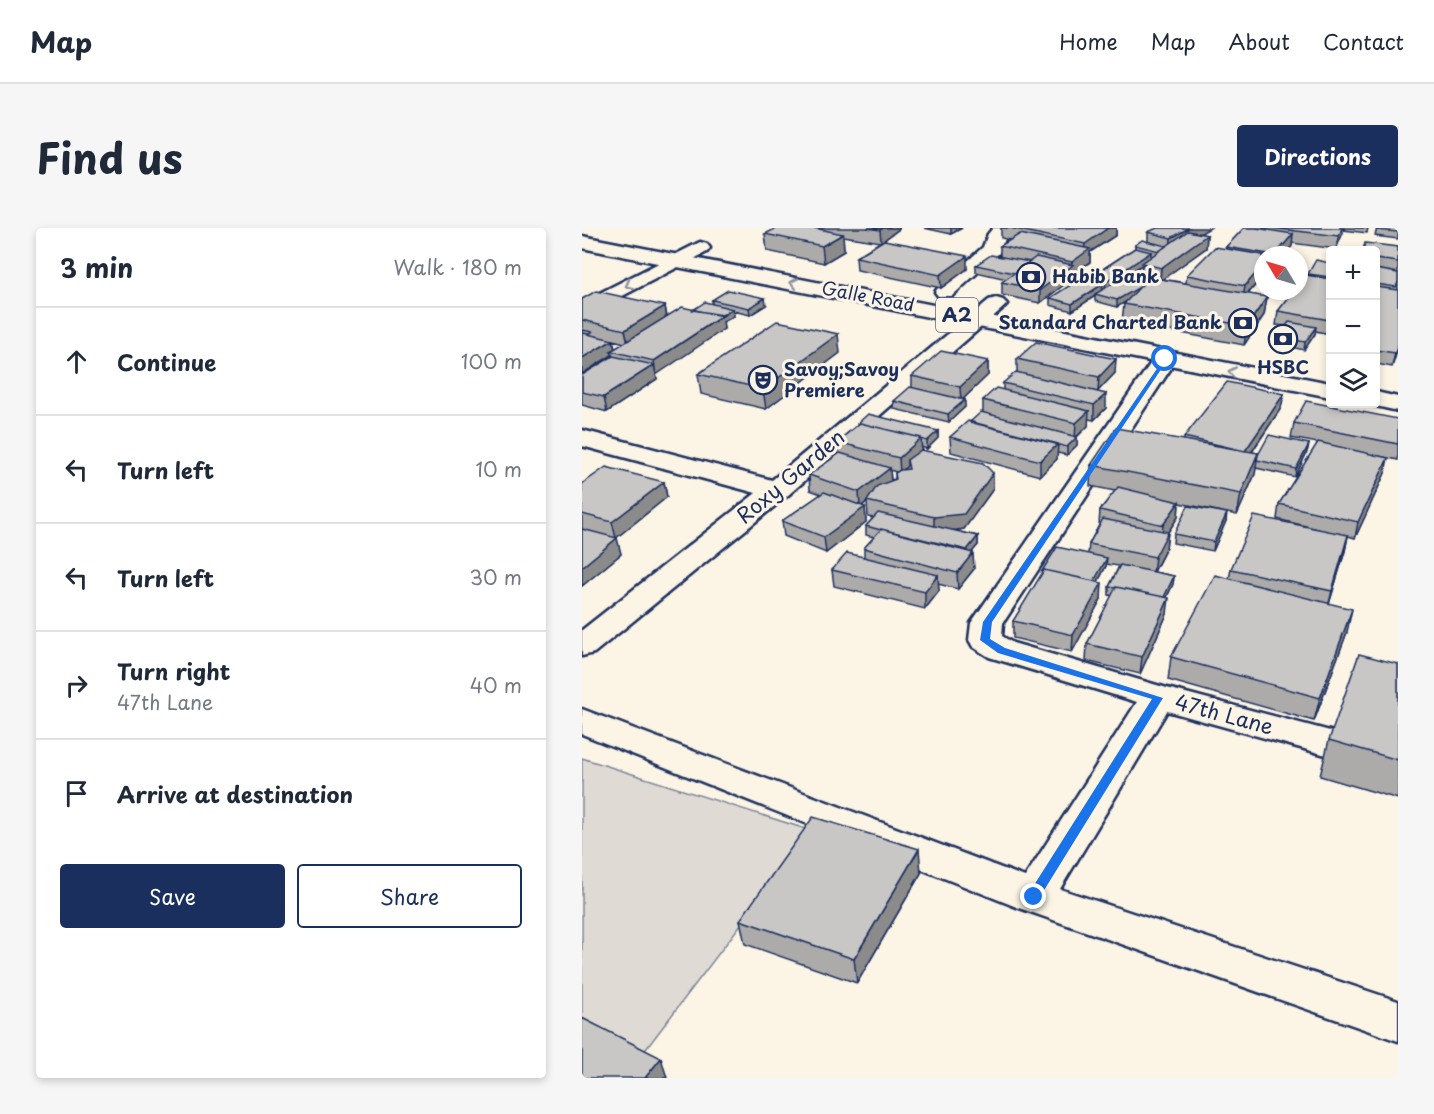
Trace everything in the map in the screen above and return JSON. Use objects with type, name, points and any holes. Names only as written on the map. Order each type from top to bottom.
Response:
[{"type":"main road","name":"Galle Road","points":[[598,228],[888,282]]},
{"type":"main road","name":"Roxy Garden","points":[[585,641],[777,490],[972,302],[997,234],[1006,228]]},
{"type":"main road","name":"Galle Road","points":[[582,242],[677,260],[972,302],[1326,370]]},
{"type":"main road","points":[[582,311],[700,248]]},
{"type":"main road","name":"Galle Road","points":[[922,288],[1165,359],[1326,389]]},
{"type":"main road","points":[[1158,698],[1001,650],[985,640],[987,622],[1165,359]]},
{"type":"main road","points":[[1380,380],[1398,384]]},
{"type":"main road","points":[[1380,400],[1398,404]]},
{"type":"main road","points":[[582,438],[777,490]]},
{"type":"main road","name":"47th Lane","points":[[1034,897],[1158,698],[1388,747]]},
{"type":"main road","points":[[582,721],[1034,897],[1398,1021]]},
{"type":"shaded area","points":[[582,758],[812,831],[643,1053],[582,1022]]},
{"type":"building","points":[[777,228],[814,228],[843,234],[822,246],[765,234]]},
{"type":"building","points":[[1010,228],[1108,228],[1085,244]]},
{"type":"building","points":[[1157,228],[1189,228],[1171,238],[1148,232]]},
{"type":"building","points":[[1244,228],[1293,234],[1283,246],[1254,246],[1254,252],[1226,247]]},
{"type":"building","points":[[1271,228],[1342,228],[1339,236]]},
{"type":"building","points":[[1377,228],[1398,228],[1398,232],[1377,230]]},
{"type":"building","points":[[1188,231],[1207,235],[1161,268],[1142,263]]},
{"type":"building","points":[[1020,234],[1090,249],[1072,262],[1000,246]]},
{"type":"building","points":[[884,240],[967,256],[940,275],[856,257]]},
{"type":"building","points":[[1142,240],[1166,246],[1159,251],[1135,245]]},
{"type":"building","points":[[1365,243],[1398,247],[1398,262],[1380,260],[1380,246],[1364,246]]},
{"type":"building","points":[[1215,247],[1254,254],[1254,276],[1245,286],[1187,275]]},
{"type":"building","points":[[1135,248],[1151,252],[1106,282],[1089,278]]},
{"type":"building","points":[[991,255],[1030,262],[1014,273],[976,265]]},
{"type":"building","points":[[1036,257],[1073,265],[1040,290],[1002,282]]},
{"type":"building","points":[[1316,260],[1326,262],[1326,276],[1308,274]]},
{"type":"building","points":[[1380,270],[1398,273],[1396,287],[1380,285]]},
{"type":"building","points":[[1134,271],[1155,277],[1149,277],[1140,287],[1117,300],[1095,294]]},
{"type":"building","points":[[1308,275],[1326,278],[1326,319],[1278,311],[1287,300],[1308,300]]},
{"type":"building","points":[[1149,277],[1254,295],[1254,300],[1265,300],[1247,326],[1124,304]]},
{"type":"building","points":[[1080,279],[1103,284],[1072,304],[1050,298]]},
{"type":"building","points":[[1380,288],[1398,290],[1398,344],[1395,353],[1380,351]]},
{"type":"building","points":[[728,290],[765,298],[749,308],[712,300]]},
{"type":"building","points":[[596,291],[665,306],[625,330],[582,320],[582,299]]},
{"type":"building","points":[[705,302],[733,309],[722,315],[693,310]]},
{"type":"building","points":[[682,307],[722,316],[654,361],[611,351]]},
{"type":"building","points":[[777,321],[838,334],[763,389],[698,374]]},
{"type":"building","points":[[1289,322],[1316,327],[1305,342],[1278,337]]},
{"type":"building","points":[[582,330],[592,332],[582,333]]},
{"type":"building","points":[[583,333],[613,340],[582,358]]},
{"type":"building","points":[[1036,342],[1116,359],[1099,377],[1017,359]]},
{"type":"building","points":[[941,351],[988,361],[960,387],[912,376]]},
{"type":"building","points":[[613,356],[654,365],[604,397],[582,392],[582,375]]},
{"type":"building","points":[[1016,372],[1106,394],[1094,405],[1003,383]]},
{"type":"building","points":[[1227,382],[1284,394],[1245,451],[1184,437]]},
{"type":"building","points":[[910,387],[965,400],[948,414],[894,401]]},
{"type":"building","points":[[996,388],[1089,411],[1076,423],[983,400]]},
{"type":"building","points":[[1306,401],[1326,405],[1326,408],[1342,408],[1398,419],[1398,444],[1294,423]]},
{"type":"building","points":[[981,412],[1077,437],[1067,447],[970,422]]},
{"type":"building","points":[[868,414],[938,431],[927,441],[857,424]]},
{"type":"building","points":[[968,421],[1058,444],[1040,461],[950,437]]},
{"type":"building","points":[[860,423],[921,438],[899,458],[837,442]]},
{"type":"building","points":[[1116,428],[1258,453],[1241,494],[1091,465]]},
{"type":"building","points":[[1269,435],[1309,444],[1296,469],[1257,460]]},
{"type":"building","points":[[1318,442],[1388,458],[1358,522],[1279,504]]},
{"type":"building","points":[[921,450],[983,463],[993,473],[964,514],[934,517],[867,501],[877,486],[896,479],[895,473],[900,470],[909,469],[907,460]]},
{"type":"building","points":[[840,453],[890,468],[859,492],[809,475]]},
{"type":"building","points":[[606,467],[664,482],[612,522],[582,514],[582,484]]},
{"type":"building","points":[[1118,487],[1179,502],[1163,525],[1100,510]]},
{"type":"building","points":[[824,492],[865,507],[824,537],[782,521]]},
{"type":"building","points":[[1188,506],[1227,513],[1214,542],[1174,534]]},
{"type":"building","points":[[878,513],[978,536],[967,550],[866,526]]},
{"type":"building","points":[[1254,516],[1348,535],[1332,591],[1231,569]]},
{"type":"building","points":[[1103,519],[1168,532],[1155,557],[1089,544]]},
{"type":"building","points":[[582,529],[617,538],[582,567]]},
{"type":"building","points":[[881,529],[973,553],[957,573],[864,548]]},
{"type":"building","points":[[1057,547],[1107,558],[1094,581],[1042,571]]},
{"type":"building","points":[[847,553],[938,575],[925,592],[832,570]]},
{"type":"building","points":[[1120,565],[1174,576],[1164,597],[1109,587]]},
{"type":"building","points":[[1044,570],[1102,583],[1073,635],[1013,621]]},
{"type":"building","points":[[1215,575],[1352,609],[1320,698],[1171,657]]},
{"type":"building","points":[[1116,587],[1169,598],[1142,657],[1087,644]]},
{"type":"building","points":[[1359,654],[1398,664],[1398,760],[1329,740]]},
{"type":"building","points":[[813,817],[919,849],[854,959],[740,920]]},
{"type":"building","points":[[582,1018],[661,1058],[645,1078],[582,1078]]},
{"type":"place","name":"Habib Bank","points":[[1031,277]]},
{"type":"place","name":"Standard Charted Bank","points":[[1243,323]]},
{"type":"place","name":"HSBC","points":[[1283,339]]},
{"type":"place","name":"Savoy;Savoy Premiere","points":[[763,380]]},
{"type":"route","points":[[1034,897],[1158,698],[1001,650],[985,640],[987,622],[1165,359]]}]
